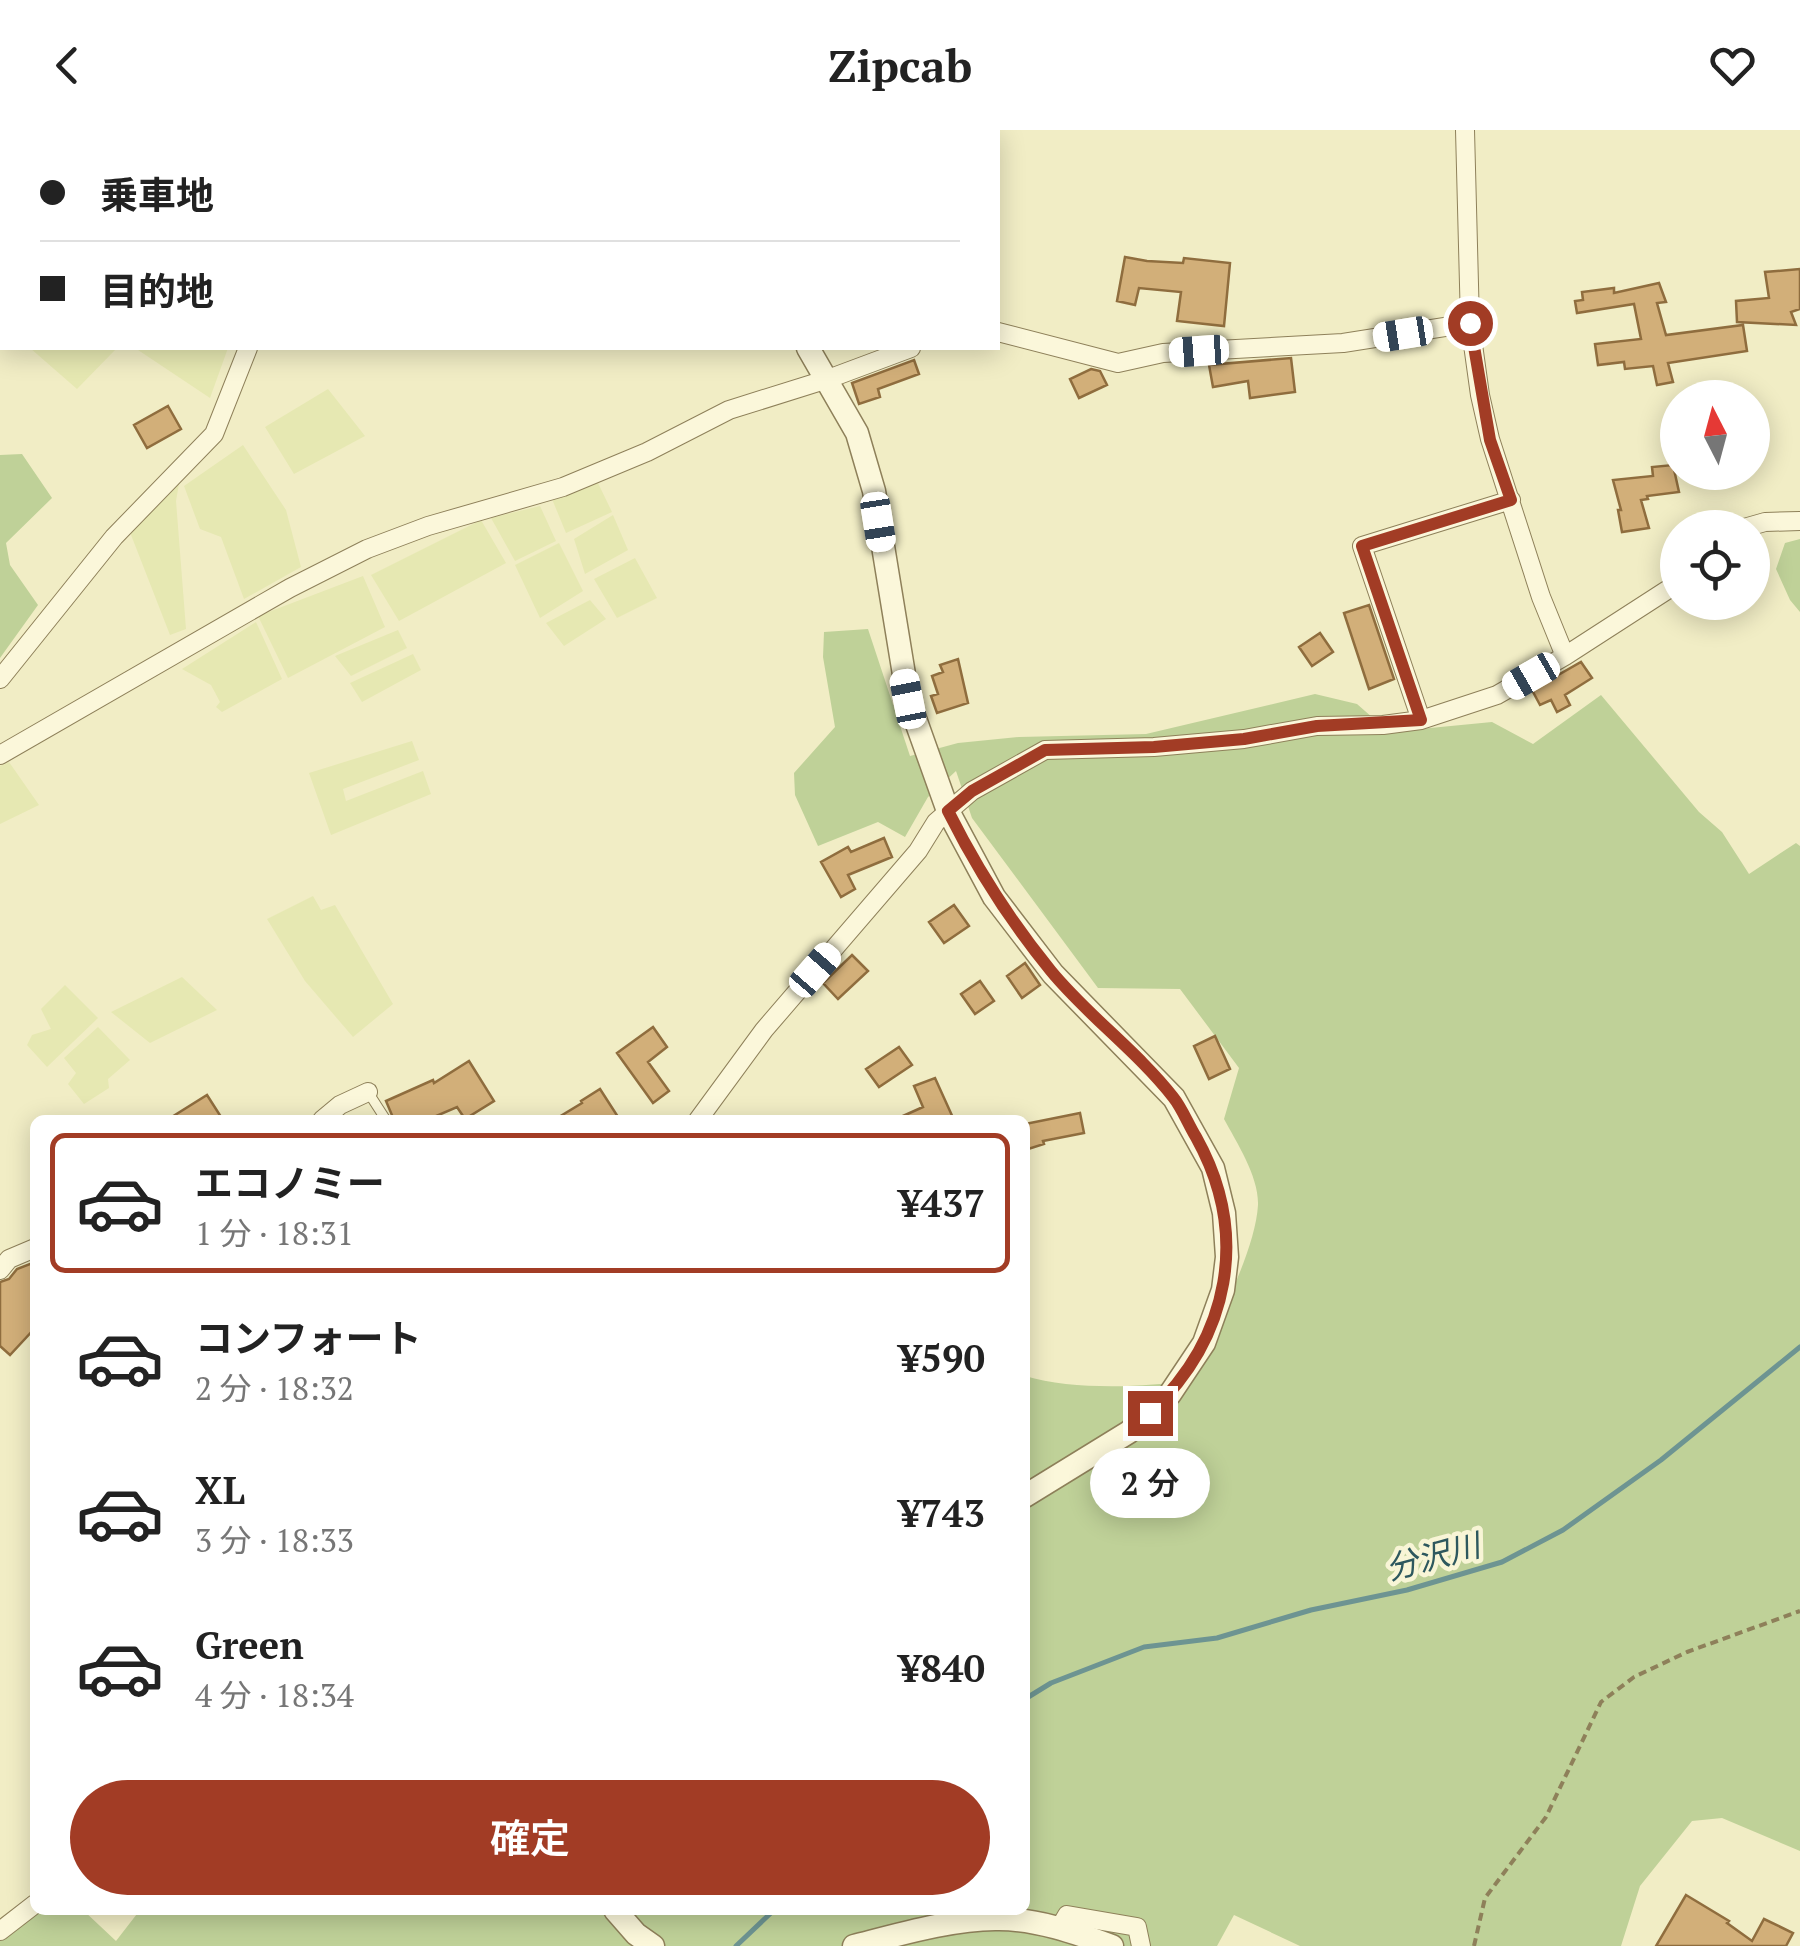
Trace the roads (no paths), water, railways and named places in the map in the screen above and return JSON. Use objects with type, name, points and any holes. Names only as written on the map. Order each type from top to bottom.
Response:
[{"type":"street","points":[[1465,130],[1470,323],[1490,440],[1541,597],[1565,656]]},
{"type":"street","points":[[1000,333],[1118,363],[1164,353],[1343,343],[1470,323]]},
{"type":"street","points":[[0,680],[114,537],[214,434],[247,350]]},
{"type":"street","points":[[809,350],[856,433],[874,491],[908,699],[948,811],[994,897],[1053,974],[1174,1098],[1213,1168],[1224,1213],[1227,1257],[1223,1290],[1204,1343],[1170,1394],[1129,1432],[1030,1493]]},
{"type":"street","points":[[0,755],[290,588],[367,550],[428,526],[563,487],[647,452],[729,410],[828,380],[906,350]]},
{"type":"street","points":[[1421,720],[1362,546],[1511,500]]},
{"type":"street","points":[[1770,522],[1800,521]]},
{"type":"street","points":[[702,1115],[764,1030],[948,811],[972,791],[1045,750],[1154,747],[1244,739],[1317,726],[1421,720],[1496,695],[1660,595]]},
{"type":"street","points":[[328,1115],[368,1092]]},
{"type":"street","points":[[3,1259],[30,1250]]},
{"type":"street","points":[[0,1931],[30,1908]]},
{"type":"street","points":[[620,1915],[653,1946]]},
{"type":"street","points":[[1060,1927],[1067,1915],[1137,1927],[1142,1946]]},
{"type":"street","points":[[854,1946],[915,1931],[999,1919],[1060,1927],[1112,1946]]},
{"type":"lane","points":[[368,1092],[384,1115]]},
{"type":"waterway","name":"分沢川","points":[[1030,1696],[1051,1683],[1144,1647],[1217,1638],[1502,1562],[1563,1530],[1661,1460],[1800,1347]]},
{"type":"waterway","name":"分沢川","points":[[736,1946],[769,1915]]}]
